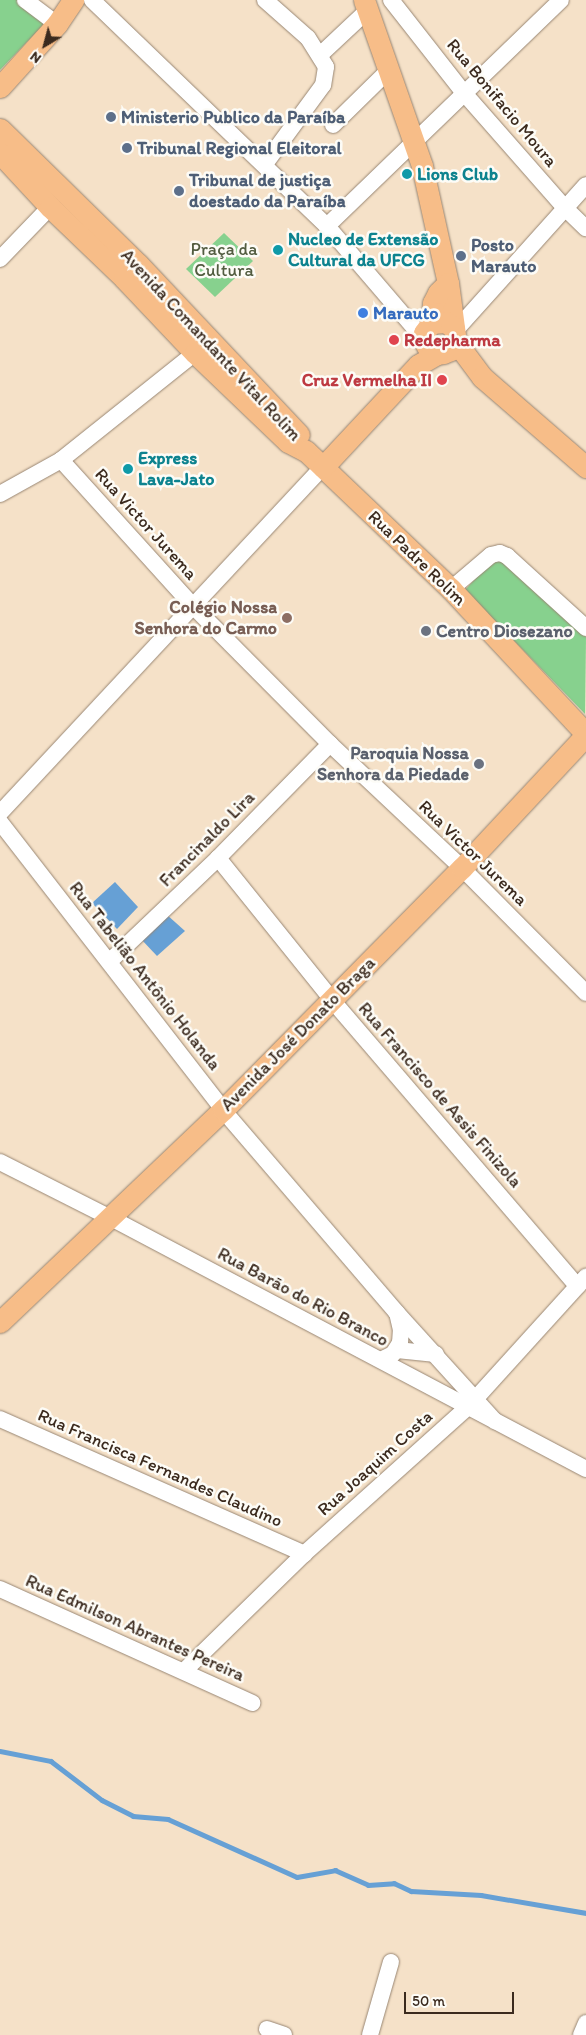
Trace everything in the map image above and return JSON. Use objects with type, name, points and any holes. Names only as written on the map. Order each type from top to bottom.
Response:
[{"type":"main road","points":[[0,87],[57,24],[73,0]]},
{"type":"main road","points":[[372,3],[390,69],[422,166],[448,284],[438,293],[433,303],[439,338],[456,364],[482,377],[586,467]]},
{"type":"main road","name":"Avenida Comandante Vital Rolim","points":[[0,129],[139,266],[202,347],[288,442],[306,451]]},
{"type":"main road","name":"Avenida Comandante Vital Rolim","points":[[0,153],[50,206],[124,278],[202,347]]},
{"type":"main road","points":[[323,467],[418,364],[439,338]]},
{"type":"main road","name":"Rua Padre Rolim","points":[[306,451],[451,589],[586,735]]},
{"type":"main road","name":"Avenida José Donato Braga","points":[[0,1322],[223,1110],[462,868],[586,735]]},
{"type":"street","points":[[25,0],[57,24]]},
{"type":"street","points":[[92,0],[265,164],[327,226],[398,306],[439,338],[586,185]]},
{"type":"street","points":[[265,0],[308,38],[326,67],[323,85],[265,164]]},
{"type":"street","name":"Rua Bonifacio Moura","points":[[391,0],[464,93],[565,208],[586,228]]},
{"type":"street","points":[[327,226],[561,0]]},
{"type":"street","points":[[320,55],[372,3]]},
{"type":"street","points":[[333,125],[390,69]]},
{"type":"street","points":[[0,259],[50,206]]},
{"type":"street","points":[[0,494],[61,460],[202,347]]},
{"type":"street","name":"Rua Victor Jurema","points":[[61,460],[194,607],[330,744],[462,868],[586,993]]},
{"type":"street","points":[[0,814],[323,467]]},
{"type":"street","points":[[451,589],[492,555],[500,553],[507,556],[586,628]]},
{"type":"street","name":"Francinaldo Lira","points":[[110,961],[218,858],[330,744]]},
{"type":"street","name":"Rua Tabelião Antônio Holanda","points":[[0,822],[110,961],[223,1110],[397,1313],[436,1354],[472,1403]]},
{"type":"street","name":"Rua Francisco de Assis Finizola","points":[[218,858],[332,1000],[581,1282]]},
{"type":"street","name":"Rua Barāo do Rio Branco","points":[[0,1162],[381,1360],[472,1403],[495,1421],[586,1469]]},
{"type":"street","name":"Rua Joaquim Costa","points":[[184,1671],[304,1554],[472,1403],[581,1282]]},
{"type":"street","points":[[397,1313],[401,1330],[397,1350]]},
{"type":"street","points":[[381,1360],[397,1350],[436,1354]]},
{"type":"street","name":"Rua Francisca Fernandes Claudino","points":[[0,1418],[304,1554]]},
{"type":"street","name":"Rua Edmilson Abrantes Pereira","points":[[0,1589],[253,1703]]},
{"type":"street","points":[[370,2035],[391,1962]]},
{"type":"street","points":[[581,2035],[586,2023]]},
{"type":"street","points":[[267,2029],[284,2035]]},
{"type":"green space","points":[[0,0],[19,0],[49,19],[0,70]]},
{"type":"green space","name":"Praça da Cultura","points":[[224,233],[253,261],[215,297],[186,269]]},
{"type":"green space","points":[[498,554],[586,637],[585,714],[465,590]]},
{"type":"water","points":[[115,882],[138,907],[117,929],[92,903]]},
{"type":"water","points":[[166,914],[185,931],[157,956],[140,938]]},
{"type":"waterway","points":[[0,1751],[51,1761],[102,1800],[133,1816],[168,1819],[297,1877],[335,1870],[368,1885],[394,1883],[411,1891],[481,1895],[586,1913]]},
{"type":"place","name":"Ministerio Publico da Paraíba","points":[[111,117]]},
{"type":"place","name":"Tribunal Regional Eleitoral","points":[[127,148]]},
{"type":"place","name":"Lions Club","points":[[407,174]]},
{"type":"place","name":"Tribunal de justiça doestado da Paraíba","points":[[179,191]]},
{"type":"place","name":"Nucleo de Extensão Cultural da UFCG","points":[[278,250]]},
{"type":"place","name":"Posto Marauto","points":[[461,256]]},
{"type":"place","name":"Marauto","points":[[363,313]]},
{"type":"place","name":"Redepharma","points":[[394,340]]},
{"type":"place","name":"Cruz Vermelha II","points":[[442,380]]},
{"type":"place","name":"Express Lava-Jato","points":[[128,469]]},
{"type":"place","name":"Colégio Nossa Senhora do Carmo","points":[[287,618]]},
{"type":"place","name":"Centro Diosezano","points":[[426,631]]},
{"type":"place","name":"Paroquia Nossa Senhora da Piedade","points":[[479,764]]}]
